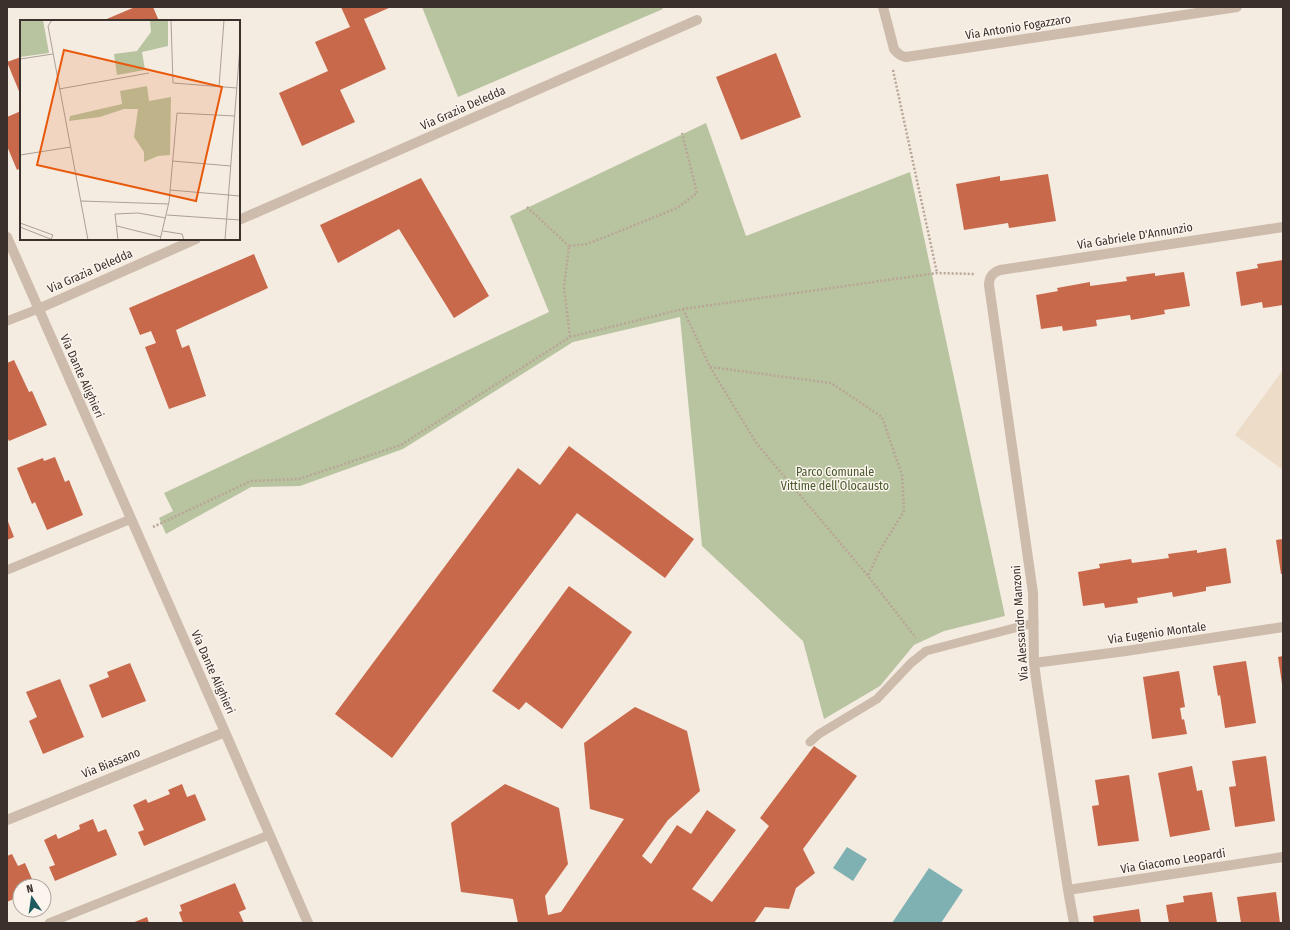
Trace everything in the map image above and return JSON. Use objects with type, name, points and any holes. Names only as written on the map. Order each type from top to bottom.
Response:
[{"type":"street","points":[[883,7],[894,48],[899,54]]},
{"type":"street","name":"Via Antonio Fogazzaro","points":[[899,54],[906,56],[914,55],[1237,7]]},
{"type":"street","name":"Via Grazia Deledda","points":[[240,220],[697,20]]},
{"type":"street","name":"Via Gabriele D'Annunzio","points":[[992,274],[1000,270],[1283,227]]},
{"type":"street","name":"Via Dante Alighieri","points":[[7,237],[308,923]]},
{"type":"street","name":"Via Grazia Deledda","points":[[38,309],[194,240]]},
{"type":"street","name":"Via Alessandro Manzoni","points":[[992,274],[989,279],[989,285],[1033,593],[1034,663],[1074,923]]},
{"type":"street","name":"Via Eugenio Montale","points":[[1034,663],[1126,651],[1283,627]]},
{"type":"street","name":"Via Biassano","points":[[7,820],[225,732]]},
{"type":"street","name":"Via Giacomo Leopardi","points":[[1068,890],[1283,857]]},
{"type":"lane","points":[[7,321],[38,309]]},
{"type":"lane","points":[[7,570],[131,519]]},
{"type":"lane","points":[[810,742],[819,734],[877,699],[911,663],[926,651],[1034,623]]},
{"type":"lane","points":[[50,923],[269,835]]},
{"type":"path","points":[[899,54],[892,66],[936,273]]},
{"type":"path","points":[[527,207],[569,246],[587,244],[677,208],[697,193],[682,133]]},
{"type":"path","points":[[569,246],[564,287],[570,337]]},
{"type":"path","points":[[138,534],[251,480],[298,479],[401,445],[570,337],[683,309],[936,273],[992,274]]},
{"type":"path","points":[[683,309],[710,366],[757,444],[868,576],[926,651]]},
{"type":"path","points":[[710,366],[831,383],[882,417],[902,475],[904,511],[880,550],[868,576]]},
{"type":"green space","points":[[422,7],[662,7],[663,9],[458,97]]},
{"type":"green space","name":"Parco Comunale Vittime dell’Olocausto","points":[[706,123],[746,236],[910,172],[1005,616],[944,631],[914,645],[880,686],[824,719],[803,641],[702,546],[680,317],[573,342],[403,449],[300,486],[251,487],[166,534],[159,518],[173,511],[164,493],[549,312],[510,216]]},
{"type":"shaded area","points":[[1283,370],[1283,470],[1235,435]]},
{"type":"water","points":[[847,847],[867,859],[853,881],[833,868]]},
{"type":"water","points":[[929,868],[963,890],[941,923],[892,923]]},
{"type":"building","points":[[135,7],[153,7],[159,20],[104,20]]},
{"type":"building","points":[[341,7],[391,7],[364,19],[386,69],[340,90],[355,122],[302,146],[279,93],[328,71],[315,42],[350,27]]},
{"type":"building","points":[[776,53],[801,117],[741,140],[716,77]]},
{"type":"building","points":[[20,57],[20,94],[7,62]]},
{"type":"building","points":[[20,111],[20,168],[17,170],[7,146],[7,117]]},
{"type":"building","points":[[1048,174],[1056,221],[1009,228],[1008,223],[964,230],[956,184],[1000,176],[1000,181]]},
{"type":"building","points":[[421,178],[489,296],[454,318],[399,229],[338,263],[320,225]]},
{"type":"building","points":[[254,254],[268,288],[176,330],[182,348],[189,345],[206,396],[169,409],[145,347],[156,343],[151,331],[140,335],[129,308]]},
{"type":"building","points":[[1283,260],[1283,305],[1263,308],[1262,302],[1241,306],[1236,272],[1258,268],[1257,264]]},
{"type":"building","points":[[1184,272],[1190,306],[1164,310],[1165,314],[1131,320],[1130,315],[1096,320],[1097,326],[1063,331],[1062,326],[1041,329],[1036,295],[1058,291],[1057,288],[1090,282],[1090,286],[1127,281],[1126,277],[1155,273],[1155,276]]},
{"type":"building","points":[[14,360],[29,392],[32,391],[47,425],[9,441],[7,437],[7,363]]},
{"type":"building","points":[[569,446],[694,539],[665,578],[577,513],[392,758],[335,714],[518,468],[540,485]]},
{"type":"building","points":[[55,457],[65,482],[69,480],[83,515],[47,530],[35,502],[32,504],[17,468],[43,458],[44,461]]},
{"type":"building","points":[[7,519],[14,537],[7,540]]},
{"type":"building","points":[[1283,539],[1283,574],[1281,574],[1276,540]]},
{"type":"building","points":[[1226,548],[1231,583],[1206,587],[1206,591],[1173,597],[1172,592],[1137,598],[1138,603],[1105,608],[1104,603],[1083,606],[1078,572],[1100,568],[1099,564],[1131,559],[1132,563],[1169,558],[1168,554],[1197,550],[1197,553]]},
{"type":"building","points":[[569,586],[632,632],[562,729],[526,702],[519,710],[492,691]]},
{"type":"building","points":[[1283,656],[1283,684],[1282,684],[1278,657]]},
{"type":"building","points":[[1246,661],[1256,723],[1225,728],[1220,695],[1218,696],[1213,666]]},
{"type":"building","points":[[130,663],[146,701],[102,718],[89,685],[109,677],[107,672]]},
{"type":"building","points":[[1179,671],[1185,707],[1180,708],[1187,734],[1152,739],[1143,677]]},
{"type":"building","points":[[60,679],[84,737],[43,754],[29,721],[37,717],[26,692]]},
{"type":"building","points":[[635,707],[687,731],[700,791],[668,820],[642,856],[651,864],[677,825],[691,834],[707,810],[736,830],[692,889],[712,902],[769,826],[760,818],[814,746],[857,776],[803,849],[815,873],[796,888],[789,909],[765,907],[754,923],[518,923],[513,899],[461,892],[451,823],[505,784],[559,808],[568,864],[545,896],[548,915],[561,912],[624,819],[590,809],[584,743]]},
{"type":"building","points":[[1266,756],[1275,821],[1235,827],[1229,787],[1236,786],[1232,761]]},
{"type":"building","points":[[1192,766],[1197,791],[1202,790],[1210,830],[1170,837],[1158,773]]},
{"type":"building","points":[[1129,775],[1139,841],[1098,846],[1092,806],[1099,805],[1095,780]]},
{"type":"building","points":[[182,784],[187,797],[195,794],[206,820],[144,846],[138,832],[144,830],[133,805],[146,799],[148,803],[170,794],[168,790]]},
{"type":"building","points":[[93,819],[98,832],[106,829],[117,855],[55,881],[49,867],[55,865],[44,840],[56,834],[58,839],[80,829],[79,825]]},
{"type":"building","points":[[12,854],[18,866],[25,863],[32,878],[12,878],[12,900],[7,902],[7,856]]},
{"type":"building","points":[[235,883],[246,909],[239,912],[244,923],[183,923],[179,912],[182,911],[180,905]]},
{"type":"building","points":[[1212,892],[1217,923],[1169,923],[1166,905],[1184,902],[1183,896]]},
{"type":"building","points":[[1276,892],[1280,923],[1241,923],[1237,897]]},
{"type":"building","points":[[1139,909],[1141,923],[1094,923],[1093,916]]},
{"type":"building","points":[[147,917],[149,923],[132,923]]}]
